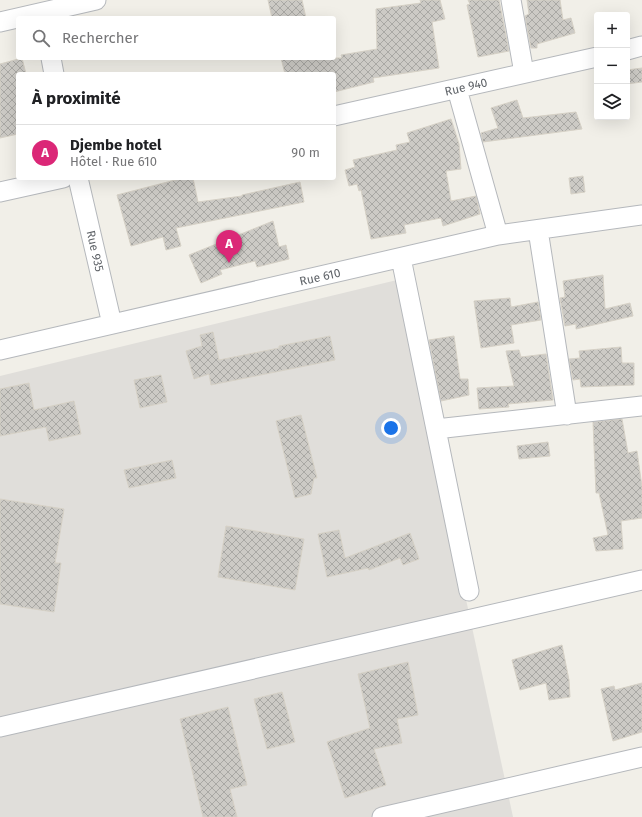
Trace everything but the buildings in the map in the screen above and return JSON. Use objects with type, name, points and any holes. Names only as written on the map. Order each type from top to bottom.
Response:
[{"type":"street","points":[[20,16],[40,10],[96,0]]},
{"type":"street","points":[[511,0],[524,73]]},
{"type":"street","points":[[0,22],[16,17]]},
{"type":"street","points":[[630,49],[642,46]]},
{"type":"street","name":"Rue 940","points":[[336,116],[594,58]]},
{"type":"street","points":[[51,60],[54,72]]},
{"type":"street","points":[[457,89],[498,235]]},
{"type":"street","points":[[0,192],[54,180]]},
{"type":"street","name":"Rue 935","points":[[78,180],[112,324]]},
{"type":"street","name":"Rue 610","points":[[0,350],[498,235],[642,215]]},
{"type":"street","points":[[538,230],[566,415]]},
{"type":"street","points":[[401,258],[469,591]]},
{"type":"street","points":[[436,429],[642,406]]},
{"type":"street","points":[[0,727],[642,580]]},
{"type":"street","points":[[382,817],[642,757]]},
{"type":"shaded area","points":[[397,280],[513,817],[0,817],[0,376]]},
{"type":"place","name":"Djembe hotel","points":[[229,263]]}]
